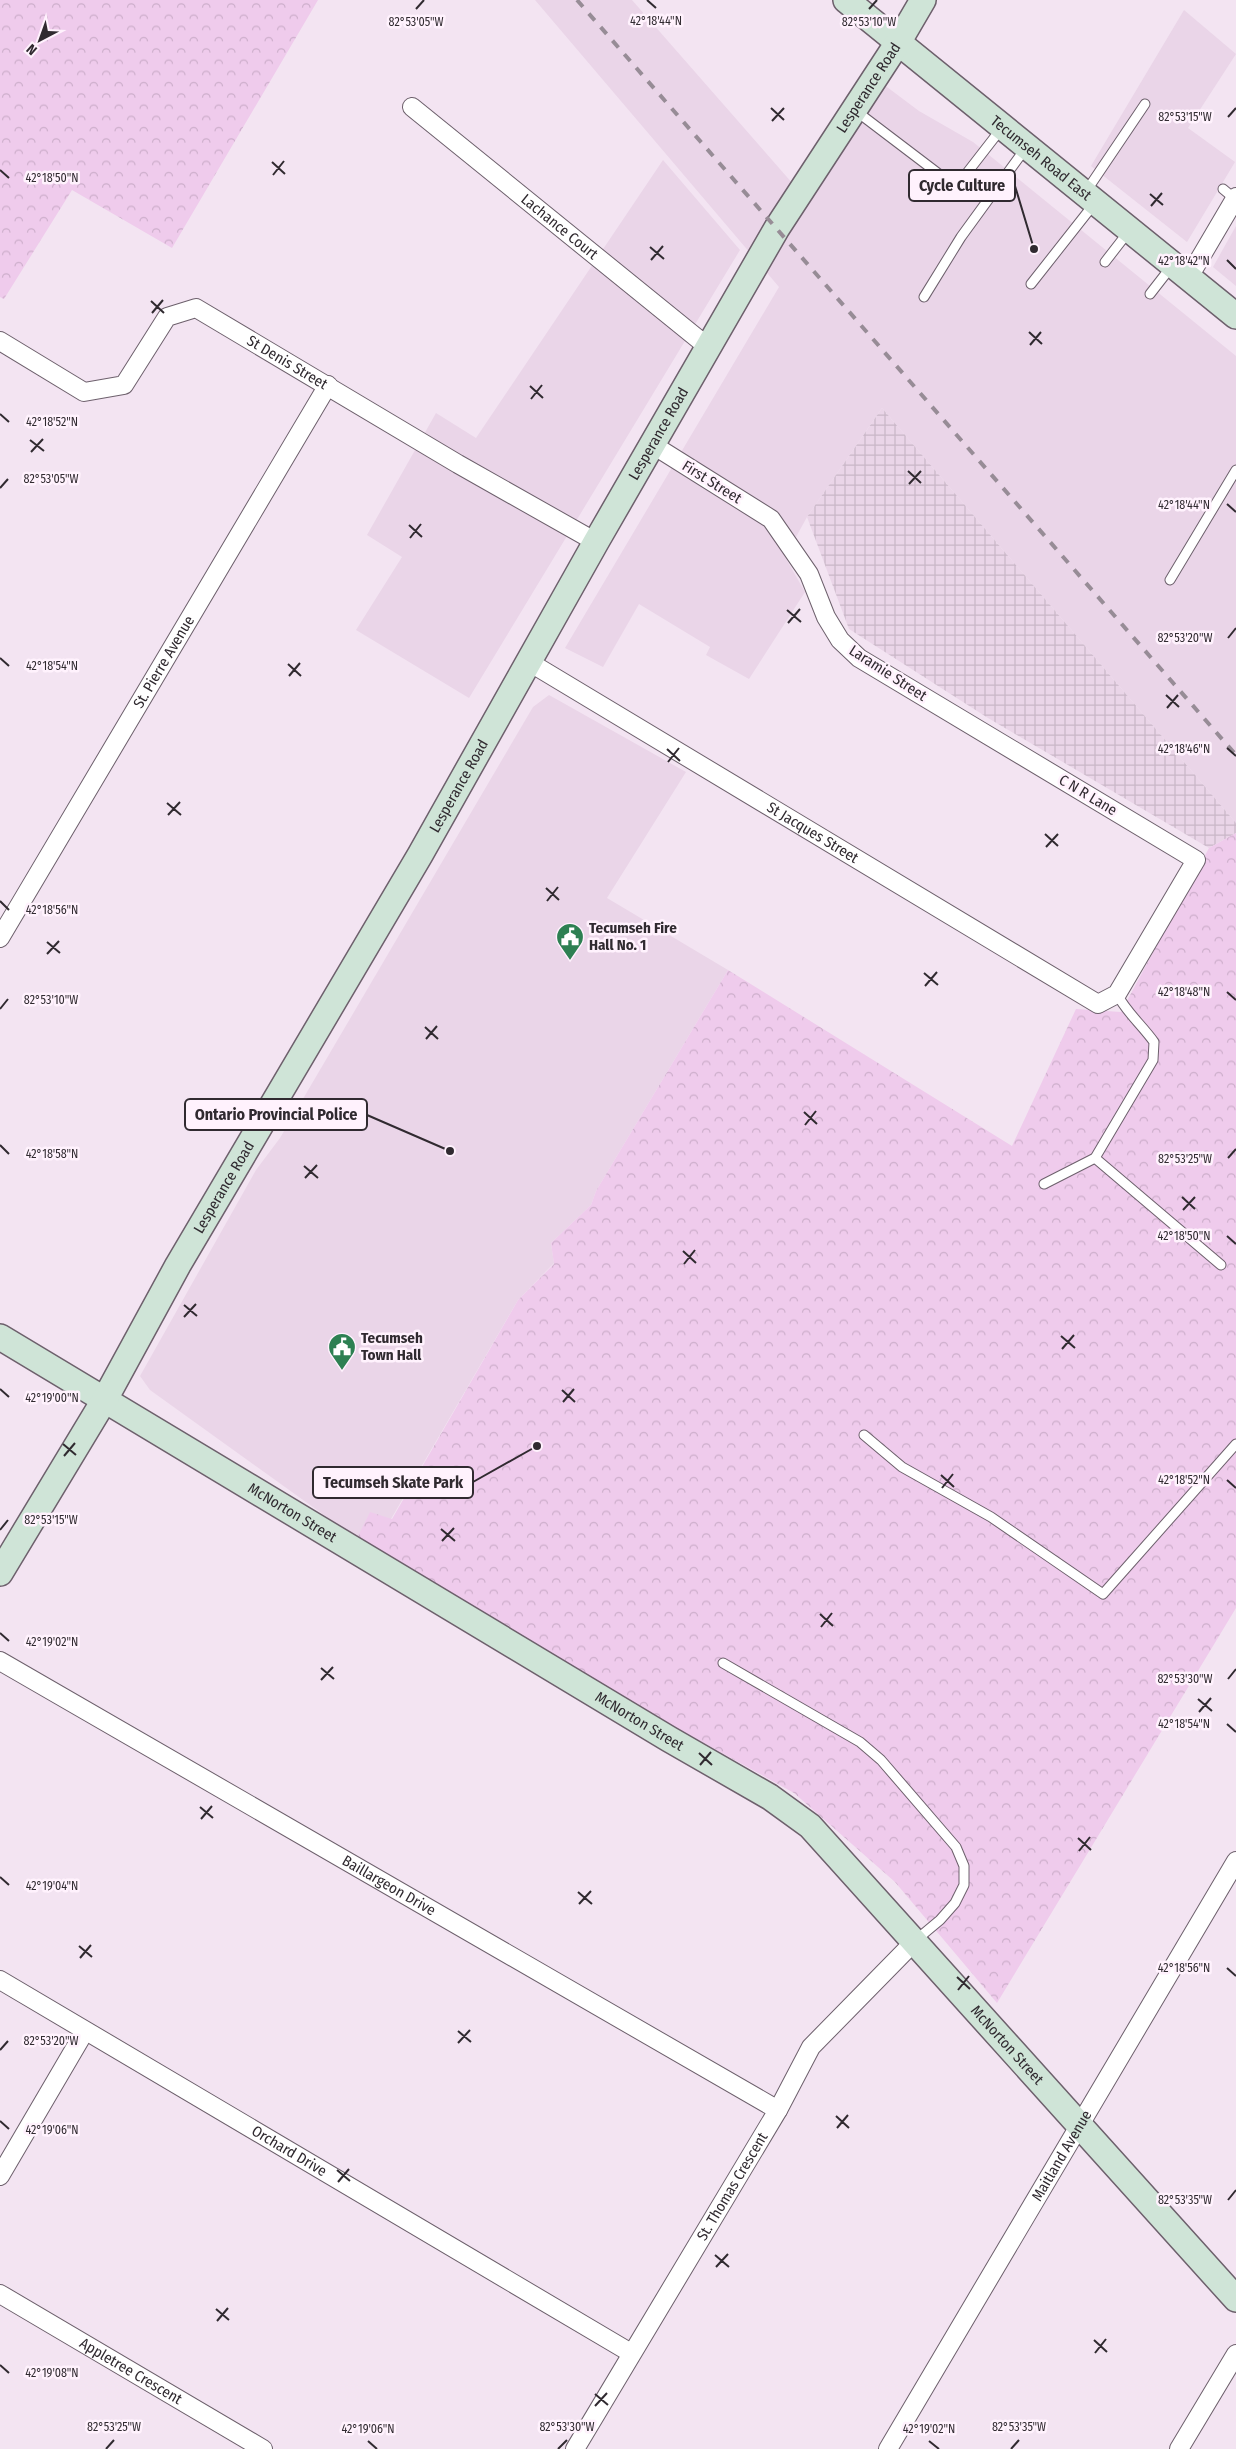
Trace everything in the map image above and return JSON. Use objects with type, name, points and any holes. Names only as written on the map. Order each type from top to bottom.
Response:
[{"type":"main road","name":"Tecumseh Road East","points":[[846,0],[1236,316]]},
{"type":"main road","name":"Lesperance Road","points":[[0,1573],[105,1399],[178,1265],[420,855],[596,542],[777,228],[923,0]]},
{"type":"main road","name":"McNorton Street","points":[[0,1338],[105,1399],[669,1739],[770,1797],[810,1826],[1236,2299]]},
{"type":"street","name":"Lachance Court","points":[[412,107],[708,347]]},
{"type":"street","points":[[1181,271],[1231,195]]},
{"type":"street","name":"St Denis Street","points":[[0,341],[84,392],[124,385],[167,317],[196,308],[458,464],[596,542]]},
{"type":"street","name":"St. Pierre Avenue","points":[[0,938],[328,385]]},
{"type":"street","name":"First Street","points":[[653,445],[771,519]]},
{"type":"street","name":"Laramie Street","points":[[771,519],[809,574],[826,617],[840,640],[859,658],[980,731]]},
{"type":"street","name":"St Jacques Street","points":[[528,662],[1098,1004],[1116,994]]},
{"type":"street","name":"C N R Lane","points":[[980,731],[1196,860],[1116,994]]},
{"type":"street","name":"Baillargeon Drive","points":[[0,1661],[778,2110]]},
{"type":"street","name":"Maitland Avenue","points":[[888,2449],[1236,1861]]},
{"type":"street","name":"St. Thomas Crescent","points":[[575,2449],[778,2110],[811,2047],[914,1942]]},
{"type":"street","name":"Orchard Drive","points":[[0,1980],[631,2353]]},
{"type":"street","points":[[0,2176],[85,2031]]},
{"type":"street","name":"Appletree Crescent","points":[[0,2294],[263,2449]]},
{"type":"street","points":[[1179,2449],[1236,2354]]},
{"type":"lane","points":[[1031,284],[1090,198],[1145,104]]},
{"type":"lane","points":[[854,109],[956,187],[1003,127]]},
{"type":"lane","points":[[924,297],[961,237],[1027,146]]},
{"type":"lane","points":[[1105,262],[1130,230]]},
{"type":"lane","points":[[1150,294],[1181,271]]},
{"type":"lane","points":[[1170,580],[1236,470]]},
{"type":"lane","points":[[1044,1184],[1095,1158],[1153,1060],[1154,1042],[1143,1027],[1124,1008],[1116,994]]},
{"type":"lane","points":[[1095,1158],[1221,1265]]},
{"type":"lane","points":[[864,1436],[902,1467],[991,1517],[1103,1594],[1236,1444]]},
{"type":"lane","points":[[723,1663],[860,1742],[881,1760],[956,1846],[964,1866],[964,1885],[954,1904],[940,1920],[914,1942]]},
{"type":"shaded area","points":[[535,0],[632,0],[800,192],[875,78],[919,111],[973,142],[1236,356],[1236,823],[882,408],[807,517],[785,557],[805,592],[749,679],[706,655],[710,647],[639,604],[603,667],[565,648],[779,287]]},
{"type":"shaded area","points":[[1184,10],[1236,54],[1188,128],[1235,162],[1187,242],[1091,166]]},
{"type":"shaded area","points":[[663,160],[740,250],[469,698],[356,630],[402,557],[367,535],[436,413],[476,438]]},
{"type":"shaded area","points":[[1236,226],[1236,286],[1213,267]]},
{"type":"shaded area","points":[[882,408],[1236,823],[1236,833],[1209,848],[988,718],[849,629],[807,517]]},
{"type":"shaded area","points":[[549,695],[686,772],[607,898],[728,970],[596,1191],[591,1205],[551,1243],[554,1263],[518,1300],[391,1519],[356,1538],[150,1390],[140,1376],[256,1170],[280,1138],[533,707]]},
{"type":"green space","points":[[0,0],[318,0],[172,248],[72,190],[4,299],[0,297]]},
{"type":"green space","points":[[1236,833],[1236,1608],[997,2003],[895,1882],[794,1793],[666,1722],[357,1538],[370,1512],[392,1519],[518,1300],[554,1264],[551,1243],[591,1205],[596,1191],[728,970],[1012,1146],[1076,1009],[1121,1012],[1209,848]]},
{"type":"railway","points":[[577,0],[1236,755]]},
{"type":"place","name":"Cycle Culture","points":[[1034,249]]},
{"type":"place","name":"Tecumseh Fire Hall No. 1","points":[[570,961]]},
{"type":"place","name":"Ontario Provincial Police","points":[[450,1151]]},
{"type":"place","name":"Tecumseh Town Hall","points":[[342,1371]]},
{"type":"place","name":"Tecumseh Skate Park","points":[[537,1446]]}]
